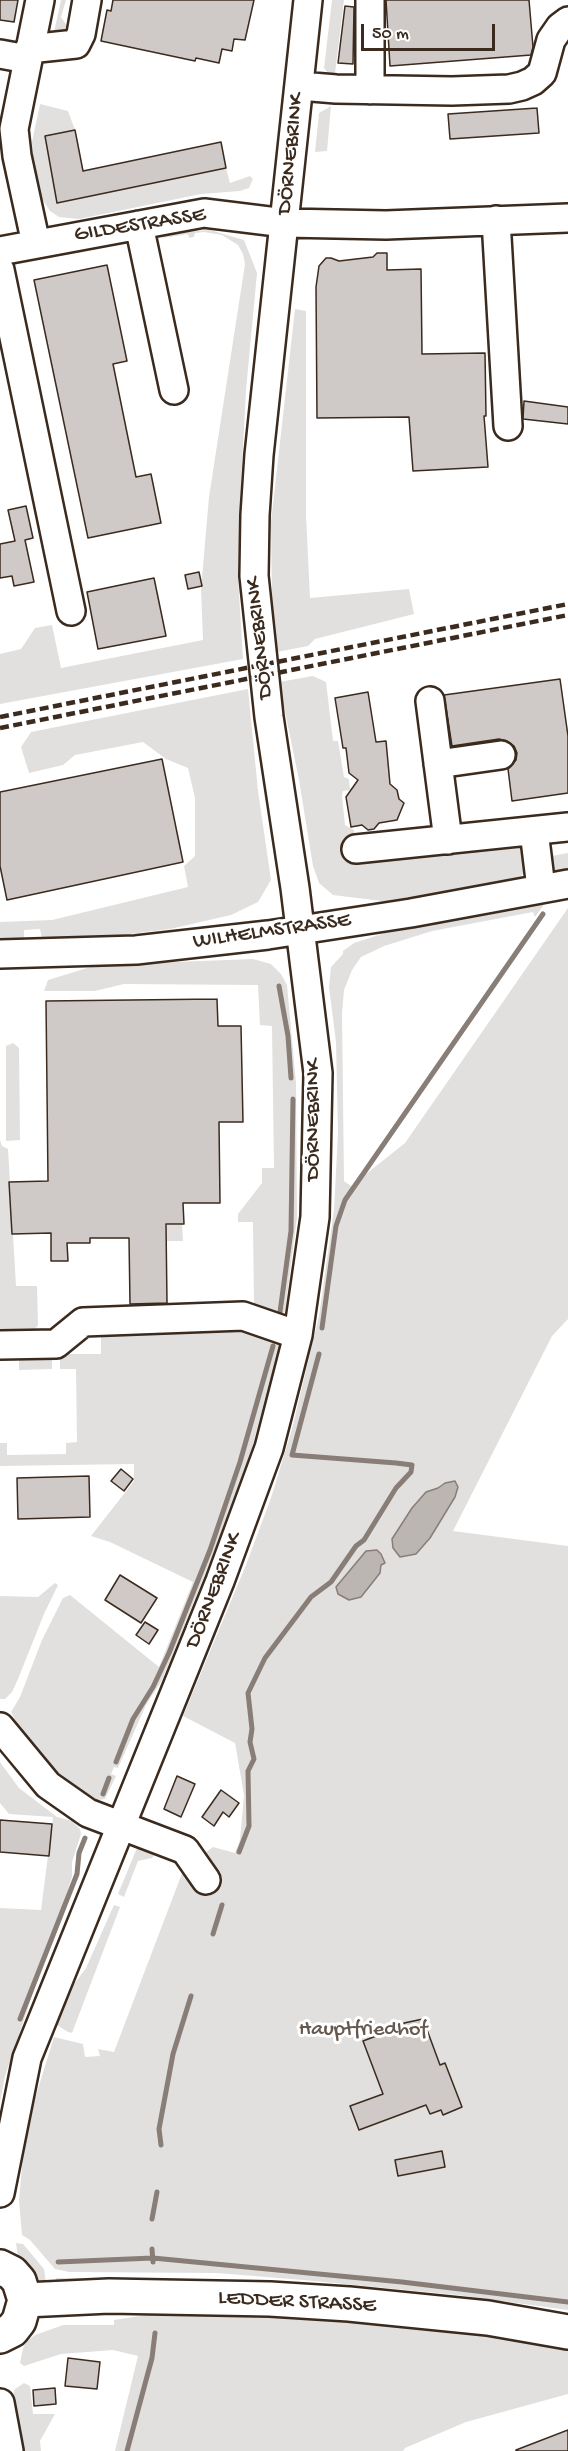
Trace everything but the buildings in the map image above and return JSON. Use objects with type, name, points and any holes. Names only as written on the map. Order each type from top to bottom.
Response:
[{"type":"main road","points":[[0,2267],[12,2273],[19,2281],[25,2300],[24,2311],[19,2321],[12,2330],[0,2336]]},
{"type":"main road","name":"LEDDER STRASSE","points":[[25,2300],[109,2296],[270,2299],[349,2304],[488,2318],[568,2332]]},
{"type":"street","points":[[36,244],[17,156],[14,129],[40,0]]},
{"type":"street","points":[[0,54],[28,54],[76,44],[81,33],[87,0]]},
{"type":"street","name":"DÖRNEBRINK","points":[[0,2193],[27,2058],[220,1581],[269,1448],[298,1335],[315,1217],[318,1073],[257,623],[254,576],[255,516],[260,455],[308,0]]},
{"type":"street","points":[[370,0],[370,90]]},
{"type":"street","points":[[300,86],[452,92],[509,89],[522,86],[533,81],[542,73],[551,40],[560,27],[568,21]]},
{"type":"street","name":"GILDESTRASSE","points":[[0,251],[204,213],[285,223],[386,225],[568,218]]},
{"type":"street","points":[[496,220],[508,426]]},
{"type":"street","points":[[139,225],[174,390]]},
{"type":"street","points":[[0,270],[71,611]]},
{"type":"street","points":[[430,701],[448,840]]},
{"type":"street","points":[[438,764],[501,755]]},
{"type":"street","points":[[356,849],[568,827]]},
{"type":"street","points":[[534,831],[541,888]]},
{"type":"street","name":"WILHELMSTRASSE","points":[[0,954],[136,950],[300,930],[411,913],[568,884]]},
{"type":"street","points":[[0,1345],[56,1344],[83,1322],[243,1316],[298,1335]]},
{"type":"street","points":[[0,1727],[48,1785],[88,1813],[184,1850],[206,1880]]},
{"type":"street","points":[[0,2403],[9,2451]]},
{"type":"green space","points":[[61,0],[66,0],[61,17],[72,36],[54,32]]},
{"type":"green space","points":[[332,0],[344,0],[334,81],[324,68]]},
{"type":"green space","points":[[40,104],[68,111],[75,130],[45,136],[57,203],[226,168],[230,183],[250,176],[253,179],[249,188],[240,191],[201,194],[79,219],[59,217],[50,211],[41,197],[33,161],[32,142]]},
{"type":"green space","points":[[331,106],[327,151],[315,152],[319,113]]},
{"type":"green space","points":[[210,230],[244,240],[257,273],[246,390],[240,505],[238,577],[243,659],[0,704],[0,654],[21,649],[35,628],[52,625],[61,668],[203,640],[201,589],[209,497],[245,264],[238,245],[222,235],[204,232],[195,233],[194,237],[189,238],[188,234],[162,238],[166,233]]},
{"type":"green space","points":[[295,309],[306,311],[306,515],[310,598],[409,589],[414,614],[315,639],[308,646],[277,652],[272,602],[271,522]]},
{"type":"green space","points":[[313,676],[326,682],[333,741],[338,741],[344,777],[349,779],[350,790],[343,791],[342,796],[345,825],[354,830],[355,839],[346,840],[349,858],[518,845],[523,854],[526,870],[517,881],[398,903],[333,895],[319,883],[313,866],[299,780],[279,682]]},
{"type":"green space","points":[[248,689],[258,791],[271,880],[258,902],[231,915],[170,929],[97,938],[42,938],[40,929],[24,930],[24,938],[0,939],[0,922],[52,920],[188,887],[184,866],[195,856],[195,798],[188,768],[166,759],[143,742],[75,755],[63,765],[29,773],[21,747],[31,732]]},
{"type":"green space","points":[[568,853],[568,872],[552,874],[546,857]]},
{"type":"green space","name":"Hauptfriedhof","points":[[542,896],[543,906],[535,917],[533,912],[432,931],[384,946],[361,957],[352,970],[344,990],[342,1014],[344,1181],[351,1186],[405,1143],[568,908],[568,1319],[552,1336],[453,1531],[568,1546],[568,2310],[457,2295],[217,2273],[69,2272],[55,2269],[30,2240],[22,2235],[19,2201],[23,2155],[34,2102],[54,2037],[83,2044],[85,2057],[100,2056],[98,2049],[114,2052],[184,1868],[213,1847],[235,1853],[240,1840],[244,1795],[235,1743],[183,1716],[246,1565],[271,1498],[292,1429],[319,1316],[334,1210],[338,1133],[336,1042],[329,987],[331,967],[343,951],[354,943],[419,922]]},
{"type":"green space","points":[[253,959],[271,964],[281,974],[287,985],[296,1083],[297,1217],[285,1312],[275,1316],[254,1305],[253,1222],[238,1222],[238,1214],[262,1183],[262,1168],[274,1168],[272,1026],[260,1025],[258,985],[124,984],[95,991],[44,991],[48,980],[97,965]]},
{"type":"green space","points":[[13,1043],[19,1048],[20,1140],[6,1141],[6,1046]]},
{"type":"green space","points":[[0,1140],[2,1146],[8,1149],[16,1286],[37,1286],[38,1325],[33,1332],[0,1332]]},
{"type":"green space","points":[[167,1225],[182,1225],[183,1241],[167,1241]]},
{"type":"green space","points":[[243,1326],[270,1337],[280,1345],[250,1455],[235,1499],[162,1680],[146,1705],[118,1768],[114,1767],[111,1774],[116,1776],[105,1799],[98,1800],[78,1791],[52,1772],[25,1739],[11,1712],[20,1697],[42,1640],[63,1598],[70,1595],[159,1667],[193,1582],[110,1542],[91,1536],[134,1481],[134,1464],[0,1466],[0,1443],[7,1443],[7,1455],[66,1454],[66,1443],[77,1442],[76,1369],[60,1369],[60,1354],[101,1354],[101,1333]]},
{"type":"green space","points":[[19,1354],[52,1354],[52,1369],[19,1370]]},
{"type":"green space","points":[[55,1583],[58,1585],[12,1692],[5,1699],[0,1699],[0,1596],[38,1597]]},
{"type":"green space","points":[[0,1762],[19,1788],[57,1817],[72,1821],[80,1829],[81,1834],[72,1862],[72,1877],[5,2076],[0,2102],[0,1908],[41,1910],[53,1817],[9,1814],[0,1803]]},
{"type":"green space","points":[[143,1846],[156,1853],[152,1858],[138,1861],[124,1897],[118,1894],[137,1848]]},
{"type":"green space","points":[[114,1905],[120,1907],[72,2033],[68,2032],[57,2025],[72,1987],[86,1968]]},
{"type":"green space","points":[[16,2243],[23,2244],[44,2269],[46,2282],[34,2278],[18,2258]]},
{"type":"green space","points":[[56,2278],[217,2280],[260,2282],[55,2283]]},
{"type":"green space","points":[[262,2312],[486,2329],[494,2336],[502,2338],[568,2341],[568,2394],[466,2422],[405,2448],[403,2451],[115,2451],[138,2356],[113,2350],[61,2354],[24,2366],[20,2363],[27,2341],[35,2335],[63,2325],[114,2325],[114,2320],[159,2313]]},
{"type":"green space","points":[[24,2383],[30,2386],[33,2414],[55,2414],[40,2441],[41,2451],[18,2451],[13,2395],[15,2389]]},
{"type":"shaded area","points":[[455,1481],[458,1487],[455,1497],[430,1538],[416,1554],[400,1557],[393,1548],[392,1539],[412,1508],[426,1492]]},
{"type":"shaded area","points":[[377,1550],[385,1563],[381,1565],[380,1573],[361,1597],[349,1600],[338,1594],[336,1587],[366,1551]]},
{"type":"waterway","points":[[322,1328],[336,1226],[345,1200],[543,914]]},
{"type":"waterway","points":[[279,986],[288,1036],[291,1078]]},
{"type":"waterway","points":[[280,1312],[291,1231],[293,1099]]},
{"type":"waterway","points":[[116,1762],[133,1719],[153,1687],[169,1653],[210,1550],[240,1462],[273,1346]]},
{"type":"waterway","points":[[239,1852],[249,1826],[248,1771],[254,1759],[250,1742],[252,1729],[248,1693],[265,1658],[311,1597],[331,1582],[356,1546],[364,1540],[396,1488],[411,1472],[412,1465],[292,1455],[319,1354]]},
{"type":"waterway","points":[[103,1794],[109,1778]]},
{"type":"waterway","points":[[20,2019],[77,1874],[79,1853],[85,1838]]},
{"type":"waterway","points":[[213,1934],[222,1905]]},
{"type":"waterway","points":[[161,2145],[159,2129],[173,2054],[191,1996]]},
{"type":"waterway","points":[[152,2219],[157,2192]]},
{"type":"waterway","points":[[152,2249],[153,2262]]},
{"type":"waterway","points":[[58,2262],[153,2258],[402,2282],[568,2302]]},
{"type":"waterway","points":[[127,2451],[152,2358],[155,2333]]},
{"type":"railway","points":[[0,717],[568,604]]},
{"type":"railway","points":[[0,728],[568,615]]}]
